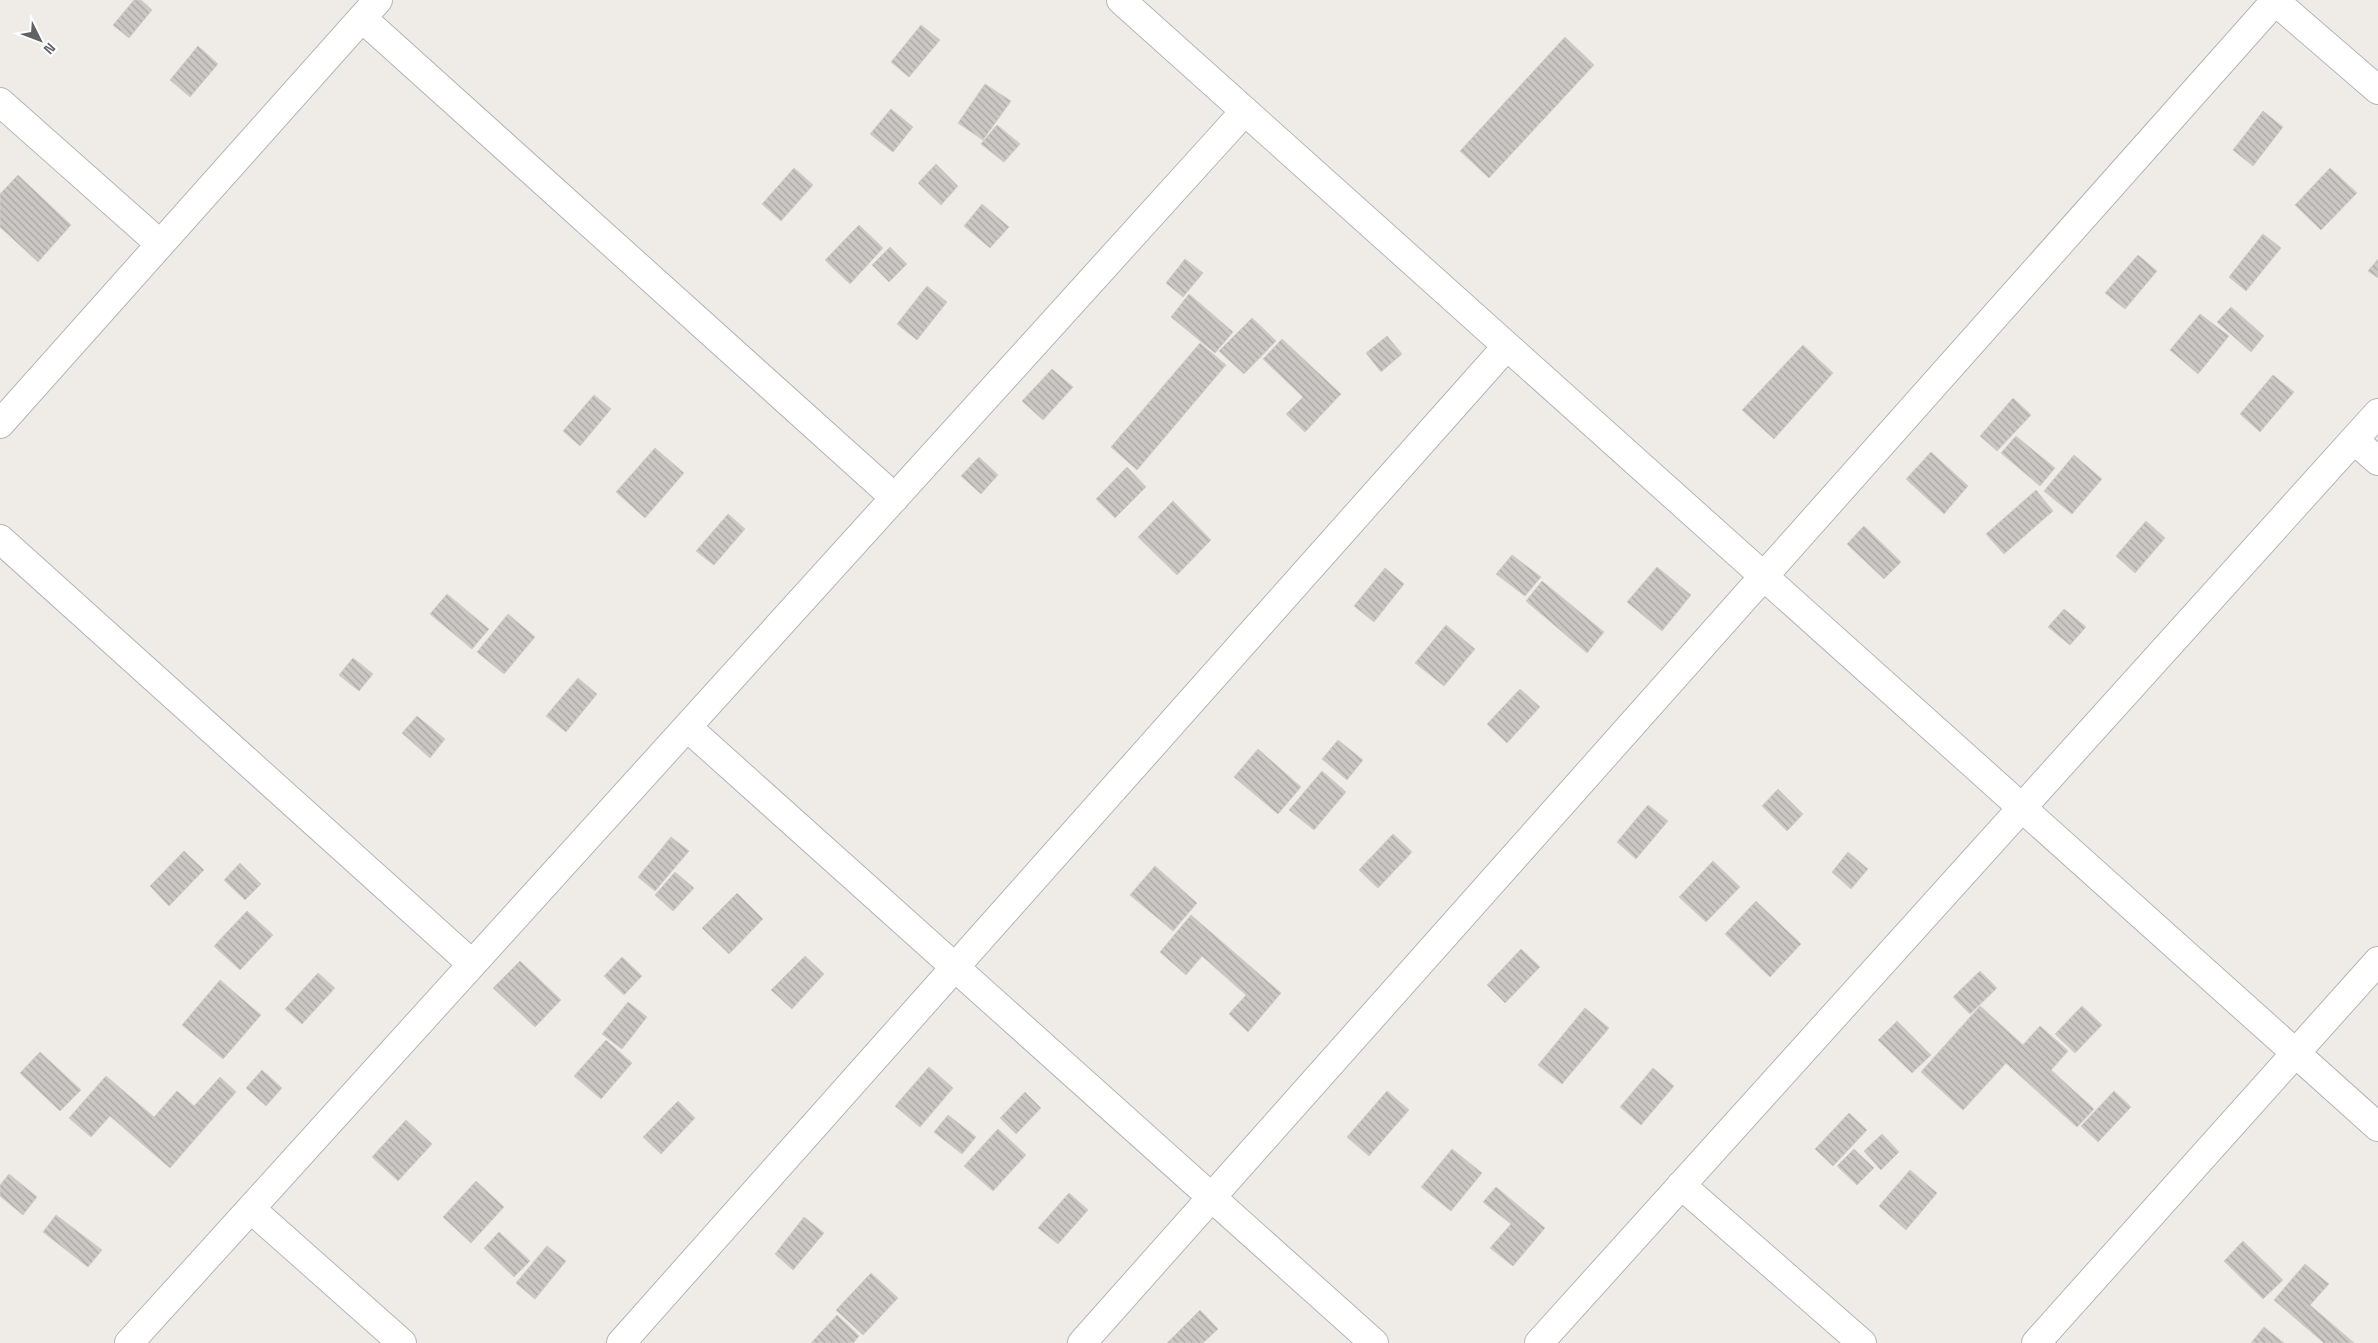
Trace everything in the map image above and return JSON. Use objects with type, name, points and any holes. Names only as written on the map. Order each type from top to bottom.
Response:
[{"type":"street","points":[[1121,0],[2378,1127]]},
{"type":"street","points":[[1082,1343],[2275,0],[2378,90]]},
{"type":"street","points":[[0,424],[370,9],[895,498]]},
{"type":"street","points":[[0,102],[160,244]]},
{"type":"street","points":[[129,1343],[1245,111]]},
{"type":"street","points":[[621,1343],[1507,346]]},
{"type":"street","points":[[1539,1343],[2378,413]]},
{"type":"street","points":[[2354,440],[2378,461]]},
{"type":"street","points":[[0,539],[472,964]]},
{"type":"street","points":[[687,727],[1374,1343]]},
{"type":"street","points":[[2036,1343],[2378,961]]},
{"type":"street","points":[[1681,1185],[1862,1343]]},
{"type":"street","points":[[251,1209],[402,1343]]},
{"type":"building","points":[[134,0],[141,0],[152,10],[129,38],[113,25]]},
{"type":"building","points":[[921,25],[940,40],[909,77],[891,62]]},
{"type":"building","points":[[1565,37],[1594,65],[1489,178],[1460,151]]},
{"type":"building","points":[[198,46],[218,64],[190,97],[170,80]]},
{"type":"building","points":[[985,84],[1011,101],[983,140],[958,123]]},
{"type":"building","points":[[891,109],[913,127],[893,152],[870,134]]},
{"type":"building","points":[[2263,111],[2283,127],[2253,166],[2233,150]]},
{"type":"building","points":[[997,125],[1020,144],[1004,162],[981,144]]},
{"type":"building","points":[[997,125],[1020,144],[1004,162],[981,144]]},
{"type":"building","points":[[936,164],[958,186],[941,205],[918,183]]},
{"type":"building","points":[[794,168],[813,185],[781,221],[762,204]]},
{"type":"building","points":[[2330,168],[2357,193],[2321,230],[2295,205]]},
{"type":"building","points":[[18,175],[71,225],[38,262],[0,227],[0,194]]},
{"type":"building","points":[[982,204],[1009,227],[990,248],[964,226]]},
{"type":"building","points":[[859,225],[883,248],[850,284],[825,260]]},
{"type":"building","points":[[2263,234],[2281,248],[2246,291],[2229,277]]},
{"type":"building","points":[[890,247],[907,264],[889,282],[872,265]]},
{"type":"building","points":[[2138,255],[2157,271],[2125,309],[2105,293]]},
{"type":"building","points":[[1185,259],[1203,273],[1183,297],[1166,283]]},
{"type":"building","points":[[2378,259],[2378,278],[2368,271]]},
{"type":"building","points":[[927,286],[947,302],[917,340],[897,324]]},
{"type":"building","points":[[1189,294],[1233,332],[1215,353],[1171,317]]},
{"type":"building","points":[[2231,307],[2264,336],[2251,352],[2217,322]]},
{"type":"building","points":[[2200,314],[2229,336],[2198,374],[2170,350]]},
{"type":"building","points":[[1252,318],[1276,341],[1244,374],[1219,351]]},
{"type":"building","points":[[1252,318],[1276,341],[1244,374],[1219,351]]},
{"type":"building","points":[[1387,336],[1402,354],[1381,372],[1366,353]]},
{"type":"building","points":[[1282,339],[1341,394],[1305,432],[1286,414],[1303,397],[1263,359]]},
{"type":"building","points":[[1200,343],[1226,365],[1137,470],[1111,447]]},
{"type":"building","points":[[1803,345],[1833,373],[1774,439],[1742,410]]},
{"type":"building","points":[[1052,369],[1073,387],[1043,420],[1022,401]]},
{"type":"building","points":[[2273,375],[2294,392],[2260,432],[2240,414]]},
{"type":"building","points":[[594,395],[611,409],[580,446],[563,431]]},
{"type":"building","points":[[2013,398],[2031,415],[1997,451],[1980,436]]},
{"type":"building","points":[[2016,436],[2055,468],[2040,486],[2001,453]]},
{"type":"building","points":[[655,448],[684,473],[645,518],[616,492]]},
{"type":"building","points":[[1931,452],[1968,486],[1944,514],[1906,479]]},
{"type":"building","points":[[2074,455],[2102,479],[2072,514],[2044,491]]},
{"type":"building","points":[[979,457],[998,475],[981,494],[961,476]]},
{"type":"building","points":[[1127,467],[1146,487],[1115,518],[1096,499]]},
{"type":"building","points":[[2036,490],[2053,511],[2004,554],[1986,534]]},
{"type":"building","points":[[1173,501],[1211,540],[1177,575],[1138,537]]},
{"type":"building","points":[[728,514],[745,529],[714,565],[696,551]]},
{"type":"building","points":[[2146,521],[2165,538],[2135,573],[2116,556]]},
{"type":"building","points":[[1864,526],[1901,562],[1884,579],[1847,544]]},
{"type":"building","points":[[1512,555],[1541,577],[1525,596],[1496,574]]},
{"type":"building","points":[[1657,567],[1691,595],[1662,631],[1627,602]]},
{"type":"building","points":[[1385,568],[1404,584],[1374,622],[1354,606]]},
{"type":"building","points":[[1542,581],[1604,632],[1587,653],[1526,601]]},
{"type":"building","points":[[447,594],[489,629],[472,649],[430,614]]},
{"type":"building","points":[[2064,609],[2086,627],[2070,645],[2048,627]]},
{"type":"building","points":[[508,614],[535,637],[504,674],[477,652]]},
{"type":"building","points":[[1446,625],[1475,649],[1444,686],[1415,663]]},
{"type":"building","points":[[353,658],[373,674],[359,691],[339,675]]},
{"type":"building","points":[[578,678],[597,694],[566,732],[546,716]]},
{"type":"building","points":[[1520,689],[1540,707],[1507,743],[1487,724]]},
{"type":"building","points":[[417,716],[445,739],[430,758],[402,733]]},
{"type":"building","points":[[1338,740],[1363,760],[1347,780],[1322,759]]},
{"type":"building","points":[[1258,749],[1301,787],[1278,814],[1234,777]]},
{"type":"building","points":[[1322,771],[1346,792],[1314,830],[1289,810]]},
{"type":"building","points":[[1778,789],[1803,814],[1787,831],[1762,806]]},
{"type":"building","points":[[1648,805],[1668,821],[1636,859],[1617,842]]},
{"type":"building","points":[[1393,834],[1412,852],[1378,888],[1359,870]]},
{"type":"building","points":[[1393,834],[1412,852],[1378,888],[1359,870]]},
{"type":"building","points":[[671,837],[689,851],[655,891],[638,877]]},
{"type":"building","points":[[184,851],[204,870],[169,906],[150,886]]},
{"type":"building","points":[[1848,852],[1868,869],[1851,889],[1832,872]]},
{"type":"building","points":[[1713,861],[1740,887],[1706,922],[1679,897]]},
{"type":"building","points":[[240,863],[261,884],[245,900],[224,880]]},
{"type":"building","points":[[1155,866],[1197,903],[1173,931],[1130,895]]},
{"type":"building","points":[[675,872],[694,888],[673,911],[655,895]]},
{"type":"building","points":[[737,893],[763,919],[729,954],[702,928]]},
{"type":"building","points":[[1756,901],[1801,944],[1770,977],[1725,934]]},
{"type":"building","points":[[247,911],[273,935],[240,970],[214,946]]},
{"type":"building","points":[[1191,915],[1281,993],[1248,1032],[1229,1014],[1246,995],[1202,956],[1186,975],[1160,952]]},
{"type":"building","points":[[1521,949],[1540,967],[1505,1003],[1487,985]]},
{"type":"building","points":[[805,956],[824,974],[792,1009],[771,990]]},
{"type":"building","points":[[622,957],[642,976],[624,995],[604,976]]},
{"type":"building","points":[[520,961],[561,1000],[535,1027],[493,988]]},
{"type":"building","points":[[1980,971],[1997,988],[1970,1014],[1953,997]]},
{"type":"building","points":[[318,973],[335,988],[302,1024],[285,1009]]},
{"type":"building","points":[[220,980],[261,1015],[223,1059],[182,1025]]},
{"type":"building","points":[[628,1002],[647,1017],[622,1049],[602,1034]]},
{"type":"building","points":[[1980,1006],[2023,1045],[2040,1026],[2068,1051],[2051,1070],[2094,1109],[2077,1127],[2006,1063],[1963,1110],[1921,1072]]},
{"type":"building","points":[[1980,1006],[2023,1045],[2040,1026],[2068,1051],[2051,1070],[2094,1109],[2077,1127],[2006,1063],[1963,1110],[1921,1072]]},
{"type":"building","points":[[2082,1006],[2102,1025],[2075,1053],[2055,1034]]},
{"type":"building","points":[[1585,1008],[1609,1028],[1562,1084],[1538,1065]]},
{"type":"building","points":[[1897,1021],[1931,1055],[1912,1073],[1878,1040]]},
{"type":"building","points":[[606,1040],[632,1063],[601,1099],[574,1076]]},
{"type":"building","points":[[40,1052],[81,1090],[60,1111],[20,1073]]},
{"type":"building","points":[[929,1067],[953,1088],[920,1127],[895,1106]]},
{"type":"building","points":[[1653,1068],[1674,1086],[1641,1125],[1620,1107]]},
{"type":"building","points":[[262,1070],[282,1088],[266,1106],[246,1088]]},
{"type":"building","points":[[106,1076],[154,1117],[177,1091],[194,1106],[220,1077],[236,1092],[170,1168],[110,1116],[91,1137],[69,1118]]},
{"type":"building","points":[[1387,1091],[1409,1110],[1369,1156],[1347,1137]]},
{"type":"building","points":[[2114,1091],[2131,1107],[2098,1142],[2081,1126]]},
{"type":"building","points":[[1025,1092],[1041,1108],[1016,1134],[1000,1118]]},
{"type":"building","points":[[678,1101],[695,1118],[661,1154],[643,1137]]},
{"type":"building","points":[[1849,1113],[1867,1130],[1833,1166],[1815,1149]]},
{"type":"building","points":[[948,1115],[976,1137],[962,1154],[934,1132]]},
{"type":"building","points":[[406,1120],[432,1144],[398,1181],[372,1157]]},
{"type":"building","points":[[998,1129],[1026,1155],[993,1191],[964,1166]]},
{"type":"building","points":[[1882,1134],[1899,1152],[1881,1170],[1864,1151]]},
{"type":"building","points":[[1452,1149],[1482,1173],[1451,1211],[1421,1187]]},
{"type":"building","points":[[1854,1149],[1874,1168],[1857,1185],[1837,1166]]},
{"type":"building","points":[[1910,1170],[1937,1193],[1906,1230],[1879,1206]]},
{"type":"building","points":[[9,1174],[37,1197],[23,1215],[0,1196],[0,1185]]},
{"type":"building","points":[[476,1181],[504,1207],[471,1243],[443,1217]]},
{"type":"building","points":[[1496,1187],[1545,1228],[1513,1266],[1490,1248],[1511,1224],[1483,1202]]},
{"type":"building","points":[[1069,1193],[1088,1210],[1058,1244],[1038,1228]]},
{"type":"building","points":[[56,1215],[102,1250],[88,1267],[43,1232]]},
{"type":"building","points":[[804,1217],[824,1233],[793,1270],[775,1254]]},
{"type":"building","points":[[499,1232],[530,1261],[514,1277],[484,1248]]},
{"type":"building","points":[[2243,1241],[2283,1280],[2263,1299],[2224,1261]]},
{"type":"building","points":[[547,1246],[566,1261],[535,1299],[516,1283]]},
{"type":"building","points":[[547,1246],[566,1261],[535,1299],[516,1283]]},
{"type":"building","points":[[2305,1264],[2329,1284],[2310,1305],[2354,1343],[2324,1343],[2274,1300]]},
{"type":"building","points":[[871,1273],[898,1298],[863,1335],[836,1310]]},
{"type":"building","points":[[1200,1310],[1218,1329],[1203,1343],[1167,1343]]},
{"type":"building","points":[[837,1315],[859,1336],[853,1343],[811,1343]]},
{"type":"building","points":[[2264,1327],[2284,1343],[2251,1343]]}]
